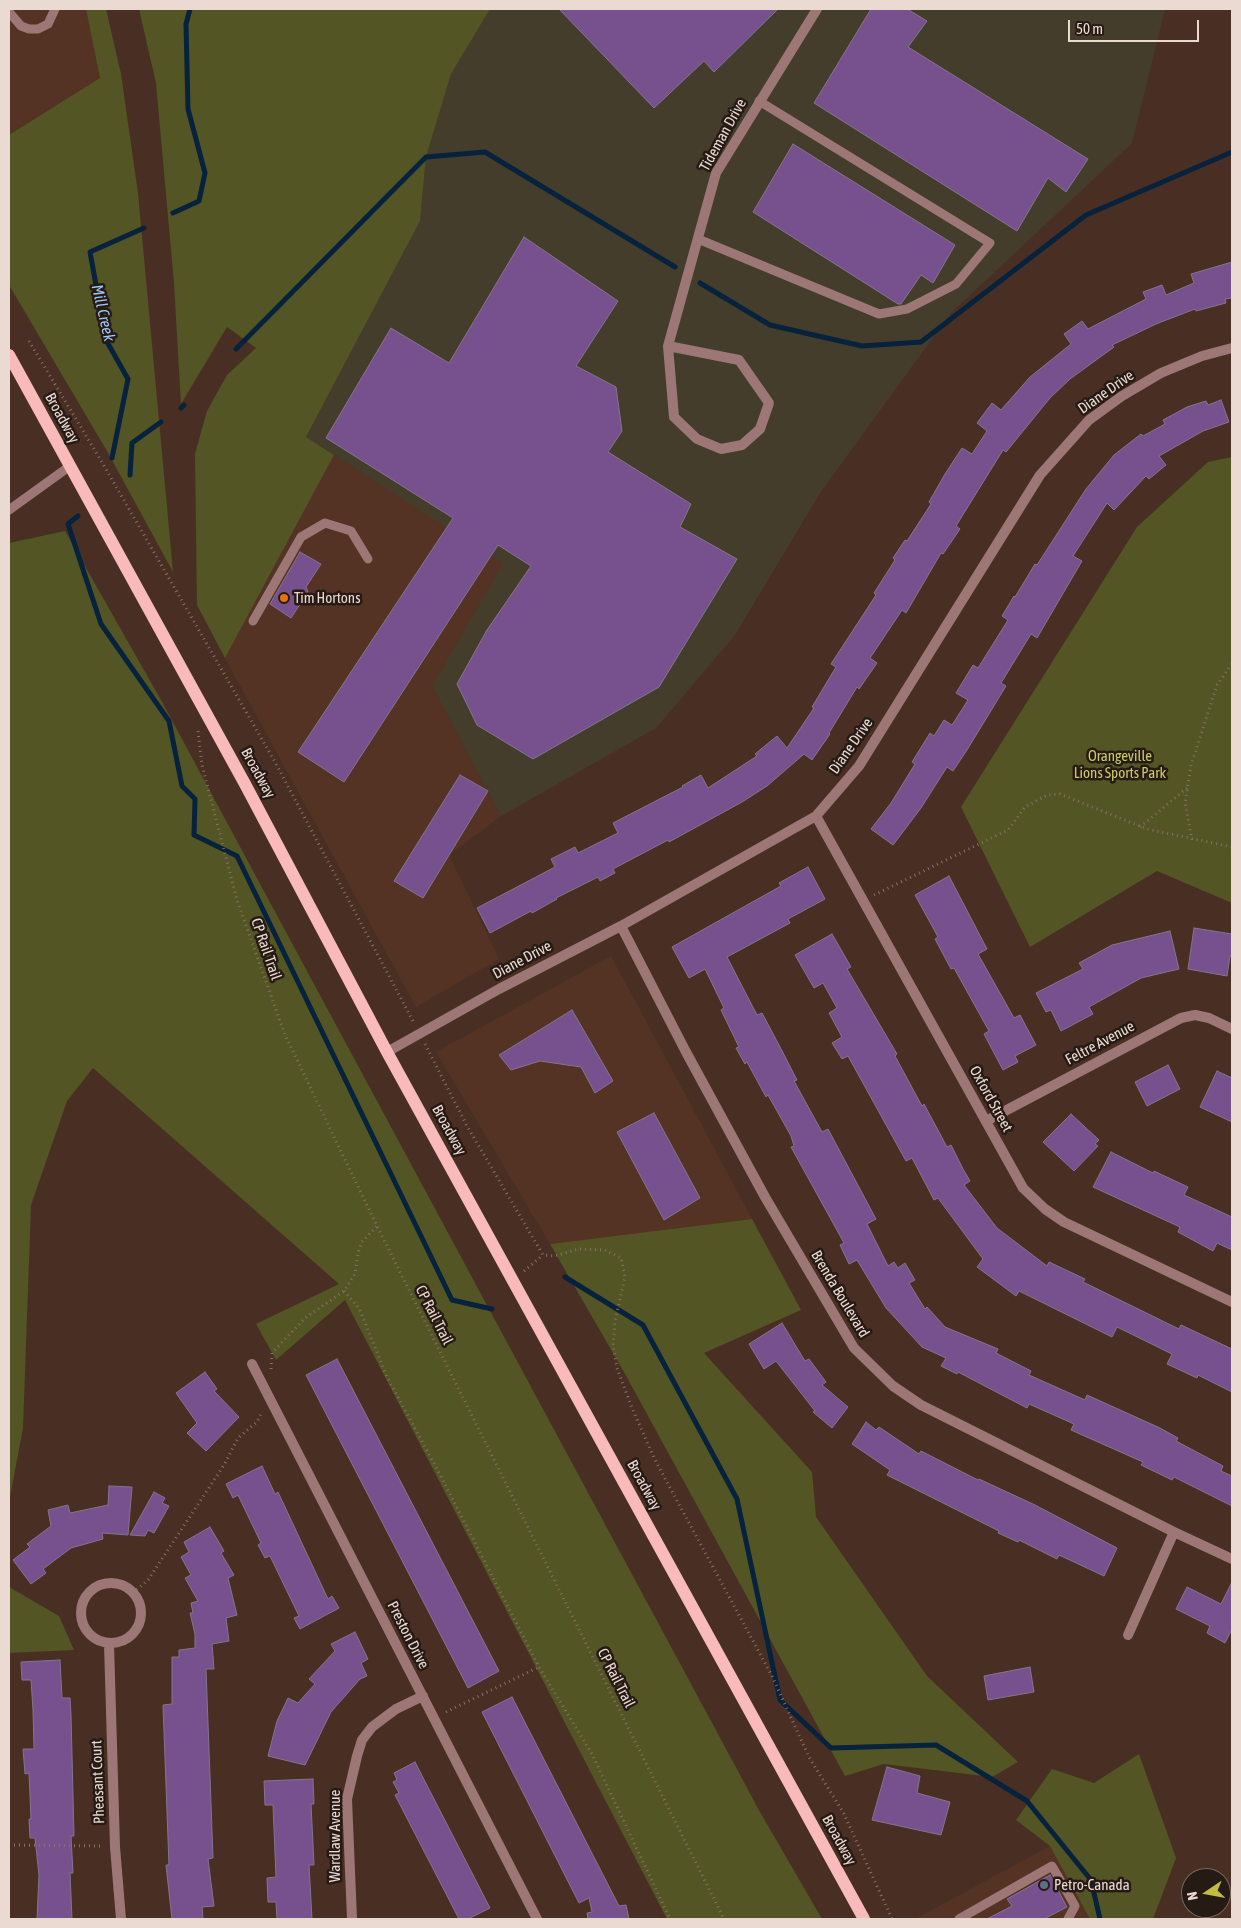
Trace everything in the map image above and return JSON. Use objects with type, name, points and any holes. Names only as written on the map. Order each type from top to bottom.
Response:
[{"type":"main road","name":"Broadway","points":[[9,355],[245,784],[387,1052],[864,1919]]},
{"type":"street","name":"Tideman Drive","points":[[668,346],[739,360],[769,404],[760,429],[742,445],[721,449],[697,439],[674,417],[668,346],[716,173],[759,100],[817,9]]},
{"type":"street","name":"Diane Drive","points":[[387,1052],[499,989],[621,926],[816,816],[859,766],[1046,468],[1089,420],[1122,396],[1160,373],[1202,356],[1232,348]]},
{"type":"street","name":"Oxford Street","points":[[816,816],[1023,1188],[1045,1209],[1064,1222],[1232,1302]]},
{"type":"street","name":"Brenda Boulevard","points":[[621,926],[686,1052],[765,1197],[854,1348],[892,1386],[921,1405],[1174,1532],[1232,1559]]},
{"type":"street","name":"Feltre Avenue","points":[[986,1121],[1181,1018],[1195,1015],[1209,1018],[1232,1029]]},
{"type":"street","name":"Preston Drive","points":[[252,1364],[538,1919]]},
{"type":"street","points":[[1128,1635],[1174,1532]]},
{"type":"street","points":[[108,1582],[118,1584],[133,1593],[140,1607],[140,1618],[136,1630],[128,1638],[109,1644],[89,1635],[83,1626],[80,1610],[83,1600],[89,1592],[108,1582]]},
{"type":"street","name":"Pheasant Court","points":[[109,1644],[115,1847],[121,1919]]},
{"type":"street","name":"Wardlaw Avenue","points":[[352,1919],[347,1799],[362,1740],[372,1727],[396,1709],[423,1696]]},
{"type":"lane","points":[[9,12],[21,26],[29,29],[38,29],[48,24],[55,9]]},
{"type":"lane","points":[[698,239],[879,314],[907,309],[956,284],[990,243],[759,100]]},
{"type":"lane","points":[[9,510],[70,466]]},
{"type":"lane","points":[[253,621],[301,537],[326,523],[351,531],[368,559]]},
{"type":"lane","points":[[959,1919],[1052,1866],[1075,1906],[1068,1919]]},
{"type":"path","points":[[29,340],[275,762],[467,1126],[543,1255]]},
{"type":"path","points":[[1192,840],[1185,803],[1191,765],[1217,685],[1232,664]]},
{"type":"path","name":"CP Rail Trail","points":[[198,724],[202,765],[237,900],[285,1035],[377,1226],[724,1919]]},
{"type":"path","points":[[1140,826],[1187,787]]},
{"type":"path","points":[[864,901],[1008,830],[1025,807],[1047,795],[1060,794],[1140,826],[1192,840],[1232,847]]},
{"type":"path","points":[[271,1370],[272,1353],[305,1318],[344,1291],[355,1274],[358,1253],[362,1242],[377,1226]]},
{"type":"path","points":[[513,1280],[543,1255],[555,1256],[578,1249],[605,1250],[621,1258],[625,1277],[615,1322],[613,1346],[617,1368],[655,1460],[772,1676],[794,1729],[844,1814],[892,1919]]},
{"type":"path","points":[[344,1291],[359,1308],[387,1378],[437,1469],[538,1667],[592,1754],[670,1919]]},
{"type":"path","points":[[133,1593],[148,1580],[224,1465],[238,1438],[256,1422],[269,1397]]},
{"type":"path","points":[[434,1717],[538,1667]]},
{"type":"path","points":[[9,1844],[115,1847]]},
{"type":"shaded area","points":[[9,9],[86,9],[100,78],[9,135]]},
{"type":"shaded area","points":[[490,9],[1165,9],[1132,143],[950,314],[820,493],[735,635],[656,728],[501,816],[432,686],[503,564],[306,437],[420,221],[426,157],[451,74]]},
{"type":"shaded area","points":[[334,455],[504,564],[432,686],[501,816],[449,855],[499,959],[416,1007],[225,658]]},
{"type":"shaded area","points":[[611,956],[752,1219],[550,1244],[436,1052]]},
{"type":"shaded area","points":[[1050,1846],[1090,1919],[915,1919]]},
{"type":"green space","points":[[86,9],[106,9],[121,74],[138,193],[173,572],[107,451],[9,285],[9,135],[100,78]]},
{"type":"green space","points":[[139,9],[490,9],[451,74],[426,157],[420,221],[306,437],[334,455],[225,658],[197,605],[195,454],[207,411],[227,375],[256,348],[227,327],[181,404],[174,283],[156,83]]},
{"type":"green space","name":"Orangeville Lions Sports Park","points":[[1232,457],[1232,903],[1157,871],[1030,947],[961,807],[1137,527],[1208,462]]},
{"type":"green space","points":[[65,531],[161,700],[760,1812],[822,1919],[667,1919],[345,1300],[276,1360],[256,1324],[339,1284],[93,1068],[67,1101],[31,1205],[23,1428],[9,1502],[9,543]]},
{"type":"green space","points":[[752,1219],[801,1310],[704,1353],[812,1472],[816,1517],[927,1676],[1018,1762],[992,1777],[884,1764],[845,1776],[624,1372],[550,1244]]},
{"type":"green space","points":[[9,1587],[59,1616],[74,1650],[9,1653]]},
{"type":"green space","points":[[1139,1754],[1176,1858],[1153,1919],[1090,1919],[1050,1846],[1016,1820],[1052,1769],[1094,1783]]},
{"type":"building","points":[[559,9],[778,9],[714,72],[704,61],[654,108]]},
{"type":"building","points":[[871,9],[907,9],[927,21],[908,47],[1088,159],[1066,192],[1048,178],[1017,231],[814,103]]},
{"type":"building","points":[[793,144],[955,245],[933,283],[921,275],[901,304],[898,304],[753,212]]},
{"type":"building","points":[[524,237],[618,301],[576,366],[616,387],[622,431],[608,452],[691,504],[680,527],[737,559],[659,687],[533,759],[477,725],[457,684],[487,630],[531,566],[498,545],[344,782],[298,752],[453,518],[326,438],[391,328],[449,363]]},
{"type":"building","points":[[1232,262],[1232,298],[1225,299],[1226,303],[1196,311],[1195,309],[1156,324],[1112,345],[1114,347],[1070,379],[1050,398],[1006,452],[1003,450],[956,526],[960,529],[943,554],[941,553],[906,613],[902,610],[870,658],[877,663],[859,689],[857,687],[830,734],[812,760],[804,754],[767,786],[742,802],[669,842],[668,840],[613,869],[615,873],[600,881],[598,877],[556,898],[532,913],[531,911],[490,933],[477,908],[555,867],[551,859],[575,847],[578,853],[618,833],[613,823],[683,787],[701,775],[708,788],[757,756],[755,754],[777,736],[787,748],[814,708],[812,707],[836,667],[831,664],[876,595],[874,593],[895,560],[893,558],[905,540],[907,541],[931,504],[929,502],[945,474],[962,448],[972,454],[987,431],[977,423],[992,403],[1001,410],[1030,377],[1071,344],[1064,334],[1082,321],[1088,329],[1146,299],[1143,292],[1162,285],[1166,295],[1194,283],[1191,274]]},
{"type":"building","points":[[1221,400],[1229,422],[1203,431],[1159,456],[1166,465],[1149,479],[1146,476],[1114,510],[1107,503],[1073,556],[1082,561],[1037,638],[1031,634],[1001,683],[1006,686],[967,750],[953,771],[947,767],[921,808],[893,845],[871,829],[891,803],[915,764],[912,762],[930,733],[934,736],[944,720],[952,725],[968,700],[956,693],[973,665],[978,668],[1008,620],[1002,616],[1014,596],[1035,564],[1037,565],[1086,489],[1114,455],[1141,434],[1143,436],[1165,424],[1163,420],[1187,407],[1206,401],[1208,405]]},
{"type":"building","points":[[300,552],[321,564],[306,587],[308,592],[291,618],[270,604]]},
{"type":"building","points":[[460,775],[488,791],[423,898],[394,881]]},
{"type":"building","points":[[808,867],[825,899],[788,919],[790,923],[727,957],[757,1015],[762,1013],[797,1080],[794,1081],[822,1132],[828,1129],[876,1219],[867,1224],[888,1266],[894,1262],[898,1268],[905,1263],[915,1280],[909,1283],[925,1309],[927,1307],[945,1327],[998,1349],[996,1353],[1031,1371],[1029,1375],[1085,1400],[1087,1395],[1160,1428],[1178,1438],[1176,1441],[1223,1466],[1221,1471],[1232,1476],[1232,1506],[1174,1477],[1172,1480],[1141,1465],[1143,1462],[1071,1430],[1074,1424],[1029,1404],[1027,1408],[958,1372],[957,1374],[941,1366],[946,1358],[922,1347],[886,1308],[857,1260],[849,1264],[840,1245],[844,1243],[791,1147],[794,1146],[791,1136],[768,1095],[766,1097],[747,1062],[745,1064],[736,1048],[739,1047],[721,1010],[724,1008],[705,969],[689,978],[672,947],[781,886],[779,883]]},
{"type":"building","points":[[949,876],[987,949],[978,954],[1014,1018],[1020,1015],[1036,1045],[1015,1056],[1018,1062],[1003,1070],[984,1034],[989,1031],[954,968],[951,969],[935,939],[938,937],[915,895]]},
{"type":"building","points":[[1194,928],[1232,934],[1232,956],[1230,956],[1227,976],[1188,969]]},
{"type":"building","points":[[1170,931],[1179,969],[1141,978],[1089,1007],[1093,1014],[1061,1031],[1051,1010],[1046,1012],[1036,993],[1083,969],[1079,963],[1112,945]]},
{"type":"building","points":[[832,934],[851,967],[847,969],[897,1054],[895,1056],[922,1106],[924,1104],[947,1147],[951,1145],[970,1181],[964,1185],[997,1228],[1047,1266],[1049,1262],[1085,1279],[1083,1282],[1179,1329],[1181,1325],[1232,1349],[1232,1392],[1198,1375],[1197,1378],[1167,1364],[1172,1354],[1117,1327],[1112,1337],[1019,1291],[1016,1296],[977,1267],[983,1259],[938,1198],[934,1200],[912,1158],[906,1161],[848,1056],[842,1059],[832,1043],[842,1037],[829,1013],[837,1008],[823,983],[814,988],[795,955]]},
{"type":"building","points":[[572,1010],[613,1081],[595,1093],[581,1067],[540,1061],[511,1070],[499,1055]]},
{"type":"building","points":[[1168,1065],[1180,1089],[1147,1106],[1135,1082]]},
{"type":"building","points":[[1217,1071],[1232,1078],[1232,1122],[1200,1107]]},
{"type":"building","points":[[654,1113],[700,1198],[664,1220],[617,1132]]},
{"type":"building","points":[[1071,1114],[1099,1140],[1095,1144],[1098,1146],[1074,1171],[1043,1142]]},
{"type":"building","points":[[1111,1152],[1153,1173],[1154,1171],[1188,1187],[1184,1195],[1232,1217],[1232,1250],[1217,1243],[1213,1251],[1178,1232],[1180,1227],[1093,1187]]},
{"type":"building","points":[[782,1323],[805,1361],[809,1359],[826,1382],[822,1385],[848,1407],[832,1428],[813,1412],[815,1411],[776,1361],[764,1369],[749,1344]]},
{"type":"building","points":[[337,1359],[499,1671],[468,1688],[306,1375]]},
{"type":"building","points":[[205,1372],[217,1389],[214,1391],[239,1417],[206,1451],[187,1433],[197,1423],[176,1393]]},
{"type":"building","points":[[866,1422],[876,1430],[879,1427],[919,1454],[921,1451],[978,1480],[1035,1505],[1117,1548],[1104,1576],[1059,1555],[1057,1559],[1019,1540],[1018,1542],[998,1533],[999,1531],[887,1475],[890,1470],[852,1444]]},
{"type":"building","points":[[262,1466],[275,1494],[278,1492],[328,1599],[332,1596],[339,1608],[300,1629],[294,1618],[299,1616],[270,1556],[265,1558],[258,1545],[261,1543],[238,1495],[233,1498],[226,1484]]},
{"type":"building","points":[[109,1486],[132,1487],[128,1535],[102,1533],[103,1539],[71,1548],[43,1569],[46,1573],[31,1584],[13,1560],[30,1547],[27,1544],[51,1526],[48,1510],[68,1505],[70,1513],[108,1505]]},
{"type":"building","points":[[154,1492],[165,1498],[162,1503],[169,1506],[154,1533],[148,1530],[145,1536],[130,1535]]},
{"type":"building","points":[[210,1527],[224,1551],[221,1553],[234,1575],[228,1578],[237,1615],[226,1618],[229,1641],[212,1644],[214,1669],[206,1669],[213,1858],[208,1859],[214,1906],[202,1907],[203,1919],[172,1919],[166,1865],[169,1865],[163,1705],[172,1704],[172,1657],[179,1657],[179,1650],[195,1648],[195,1634],[190,1613],[193,1613],[191,1603],[198,1601],[185,1578],[191,1575],[181,1557],[189,1552],[184,1542]]},
{"type":"building","points":[[1232,1582],[1232,1629],[1225,1643],[1207,1633],[1210,1626],[1176,1609],[1187,1587],[1221,1604]]},
{"type":"building","points":[[355,1632],[368,1659],[361,1663],[367,1676],[360,1679],[331,1712],[305,1765],[268,1756],[277,1721],[288,1698],[298,1703],[315,1684],[309,1679],[335,1651],[331,1644]]},
{"type":"building","points":[[60,1660],[62,1698],[70,1698],[71,1715],[74,1836],[71,1836],[73,1873],[70,1873],[72,1919],[37,1919],[39,1875],[35,1838],[30,1838],[29,1773],[25,1774],[23,1749],[34,1749],[33,1710],[31,1680],[22,1680],[21,1662]]},
{"type":"building","points":[[1030,1667],[1034,1692],[988,1700],[984,1676]]},
{"type":"building","points":[[512,1697],[619,1906],[626,1905],[629,1919],[588,1919],[587,1913],[592,1912],[589,1898],[579,1903],[482,1712]]},
{"type":"building","points":[[415,1762],[490,1908],[468,1919],[459,1919],[395,1795],[399,1793],[393,1782],[397,1780],[394,1773]]},
{"type":"building","points":[[887,1767],[920,1776],[917,1793],[950,1802],[941,1835],[872,1820]]},
{"type":"building","points":[[313,1779],[314,1804],[311,1804],[314,1865],[309,1865],[312,1919],[277,1919],[276,1902],[268,1902],[267,1878],[276,1877],[273,1805],[265,1805],[264,1781]]},
{"type":"building","name":"Petro-Canada","points":[[1050,1875],[1067,1907],[1044,1919],[987,1919],[1012,1906],[1007,1899]]},
{"type":"waterway","name":"Mill Creek","points":[[173,213],[199,201],[205,173],[188,109],[186,24],[190,9]]},
{"type":"waterway","points":[[236,349],[426,157],[485,152],[675,267]]},
{"type":"waterway","points":[[700,283],[770,325],[862,346],[921,342],[1086,215],[1232,152]]},
{"type":"waterway","name":"Mill Creek","points":[[112,458],[128,379],[106,340],[90,252],[144,228]]},
{"type":"waterway","points":[[181,408],[184,405]]},
{"type":"waterway","points":[[130,475],[132,443],[161,422]]},
{"type":"waterway","points":[[78,516],[68,524],[101,624],[169,721],[182,786],[195,799],[194,835],[237,856],[452,1300],[492,1309]]},
{"type":"waterway","points":[[565,1277],[643,1325],[737,1499],[780,1700],[831,1748],[936,1745],[1027,1801],[1091,1880],[1100,1919]]},
{"type":"place","name":"Tim Hortons","points":[[284,598]]},
{"type":"place","name":"Petro-Canada","points":[[1044,1885]]}]
